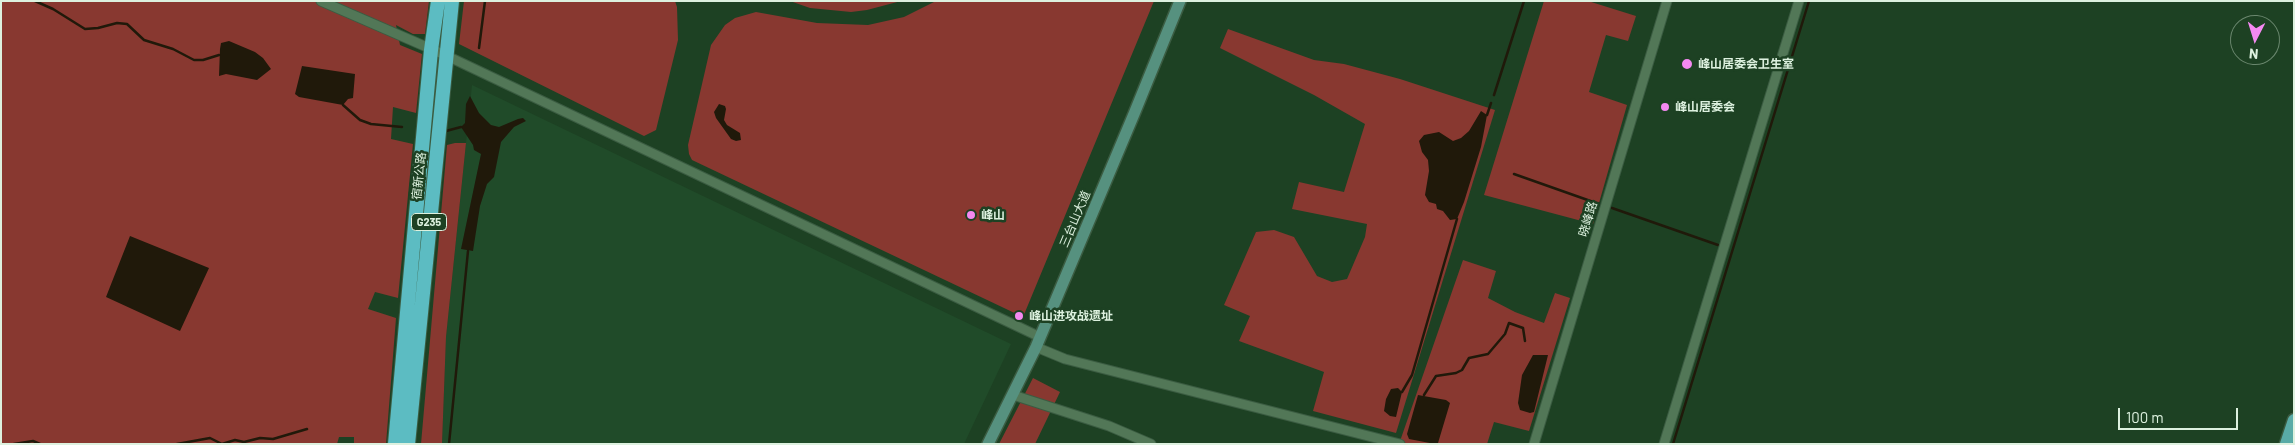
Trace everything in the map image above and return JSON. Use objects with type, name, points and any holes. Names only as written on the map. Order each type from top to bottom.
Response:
[{"type":"highway","name":"宿新公路","points":[[395,444],[431,50],[438,1]]},
{"type":"highway","name":"宿新公路","points":[[408,444],[452,1]]},
{"type":"main road","name":"三台山大道","points":[[988,444],[1038,342],[1180,1]]},
{"type":"main road","points":[[2286,444],[2294,420]]},
{"type":"street","points":[[321,1],[446,55],[1038,342],[1066,359],[1400,444]]},
{"type":"street","name":"晓峰路","points":[[1534,444],[1667,1]]},
{"type":"street","points":[[1664,444],[1799,1]]},
{"type":"street","points":[[1013,395],[1109,426],[1151,444]]},
{"type":"shaded area","points":[[1,1],[429,1],[425,34],[413,34],[396,25],[400,45],[422,54],[416,113],[393,107],[391,139],[413,144],[398,298],[375,292],[368,309],[396,318],[386,444],[354,444],[354,437],[339,437],[337,444],[1,444]]},
{"type":"shaded area","points":[[464,1],[675,1],[677,7],[678,40],[656,130],[644,136],[459,44]]},
{"type":"shaded area","points":[[790,1],[901,1],[851,12],[810,8]]},
{"type":"shaded area","points":[[936,1],[1154,1],[1023,317],[692,160],[689,154],[688,145],[711,45],[725,25],[735,18],[756,12],[817,23],[868,25],[904,17]]},
{"type":"shaded area","points":[[1544,1],[1588,1],[1636,16],[1628,41],[1606,35],[1589,92],[1627,105],[1593,224],[1484,195]]},
{"type":"shaded area","points":[[1228,29],[1314,60],[1344,64],[1400,79],[1495,110],[1396,433],[1313,411],[1324,372],[1239,341],[1250,316],[1224,305],[1256,232],[1274,230],[1294,237],[1317,276],[1332,282],[1347,279],[1365,237],[1367,224],[1292,209],[1299,182],[1344,192],[1365,124],[1314,95],[1220,48]]},
{"type":"shaded area","points":[[229,41],[255,52],[263,58],[271,69],[257,80],[226,74],[219,76],[221,43]]},
{"type":"shaded area","points":[[302,66],[355,74],[353,98],[348,99],[343,105],[299,97],[295,94]]},
{"type":"shaded area","points":[[472,85],[1011,344],[964,444],[442,444],[446,337]]},
{"type":"shaded area","points":[[470,96],[479,113],[491,125],[499,127],[523,118],[526,121],[514,127],[501,142],[494,177],[487,184],[480,206],[473,251],[461,249],[481,154],[474,150],[473,145],[461,127],[465,123],[466,104]]},
{"type":"shaded area","points":[[719,104],[725,106],[724,120],[727,125],[740,133],[741,140],[731,139],[716,118],[714,112]]},
{"type":"shaded area","points":[[1481,111],[1487,115],[1481,147],[1457,219],[1450,220],[1443,211],[1437,209],[1436,204],[1429,202],[1425,195],[1429,171],[1428,160],[1422,152],[1419,141],[1424,135],[1439,132],[1453,141],[1461,138],[1469,131]]},
{"type":"shaded area","points":[[466,143],[446,337],[442,444],[421,444],[447,145]]},
{"type":"shaded area","points":[[130,236],[209,268],[180,331],[106,297]]},
{"type":"shaded area","points":[[1463,260],[1496,271],[1488,298],[1515,312],[1544,323],[1555,293],[1570,298],[1529,431],[1494,422],[1487,444],[1399,444]]},
{"type":"shaded area","points":[[1533,355],[1548,355],[1534,412],[1530,413],[1520,410],[1518,403],[1522,375]]},
{"type":"shaded area","points":[[1033,378],[1060,392],[1035,444],[999,444]]},
{"type":"shaded area","points":[[1398,388],[1402,392],[1396,417],[1390,416],[1384,411],[1386,399],[1391,389]]},
{"type":"shaded area","points":[[1418,395],[1446,400],[1450,403],[1438,443],[1409,439],[1407,434]]},
{"type":"waterway","points":[[35,1],[53,9],[85,29],[117,23],[127,24],[144,40],[173,49],[194,60],[203,60],[219,55]]},
{"type":"waterway","points":[[479,48],[485,1]]},
{"type":"waterway","points":[[1494,95],[1524,1]]},
{"type":"waterway","points":[[1673,444],[1809,1]]},
{"type":"waterway","points":[[1487,115],[1491,103]]},
{"type":"waterway","points":[[343,105],[360,120],[371,124],[402,127]]},
{"type":"waterway","points":[[446,131],[461,127]]},
{"type":"waterway","points":[[1514,174],[1599,204]]},
{"type":"waterway","points":[[1612,208],[1718,245]]},
{"type":"waterway","points":[[1402,392],[1412,375],[1457,219]]},
{"type":"waterway","points":[[449,444],[468,251]]},
{"type":"waterway","points":[[1424,395],[1436,376],[1456,373],[1462,370],[1469,358],[1488,354],[1505,334],[1509,323],[1523,328],[1525,341]]},
{"type":"waterway","points":[[177,444],[210,438],[222,444],[235,440],[244,442],[260,438],[273,439],[307,429]]},
{"type":"waterway","points":[[14,444],[33,441],[40,444]]},
{"type":"place","name":"峰山居委会卫生室","points":[[1687,64]]},
{"type":"place","name":"峰山居委会","points":[[1665,107]]},
{"type":"place","name":"峰山","points":[[971,215]]},
{"type":"place","name":"峰山进攻战遗址","points":[[1019,316]]}]
